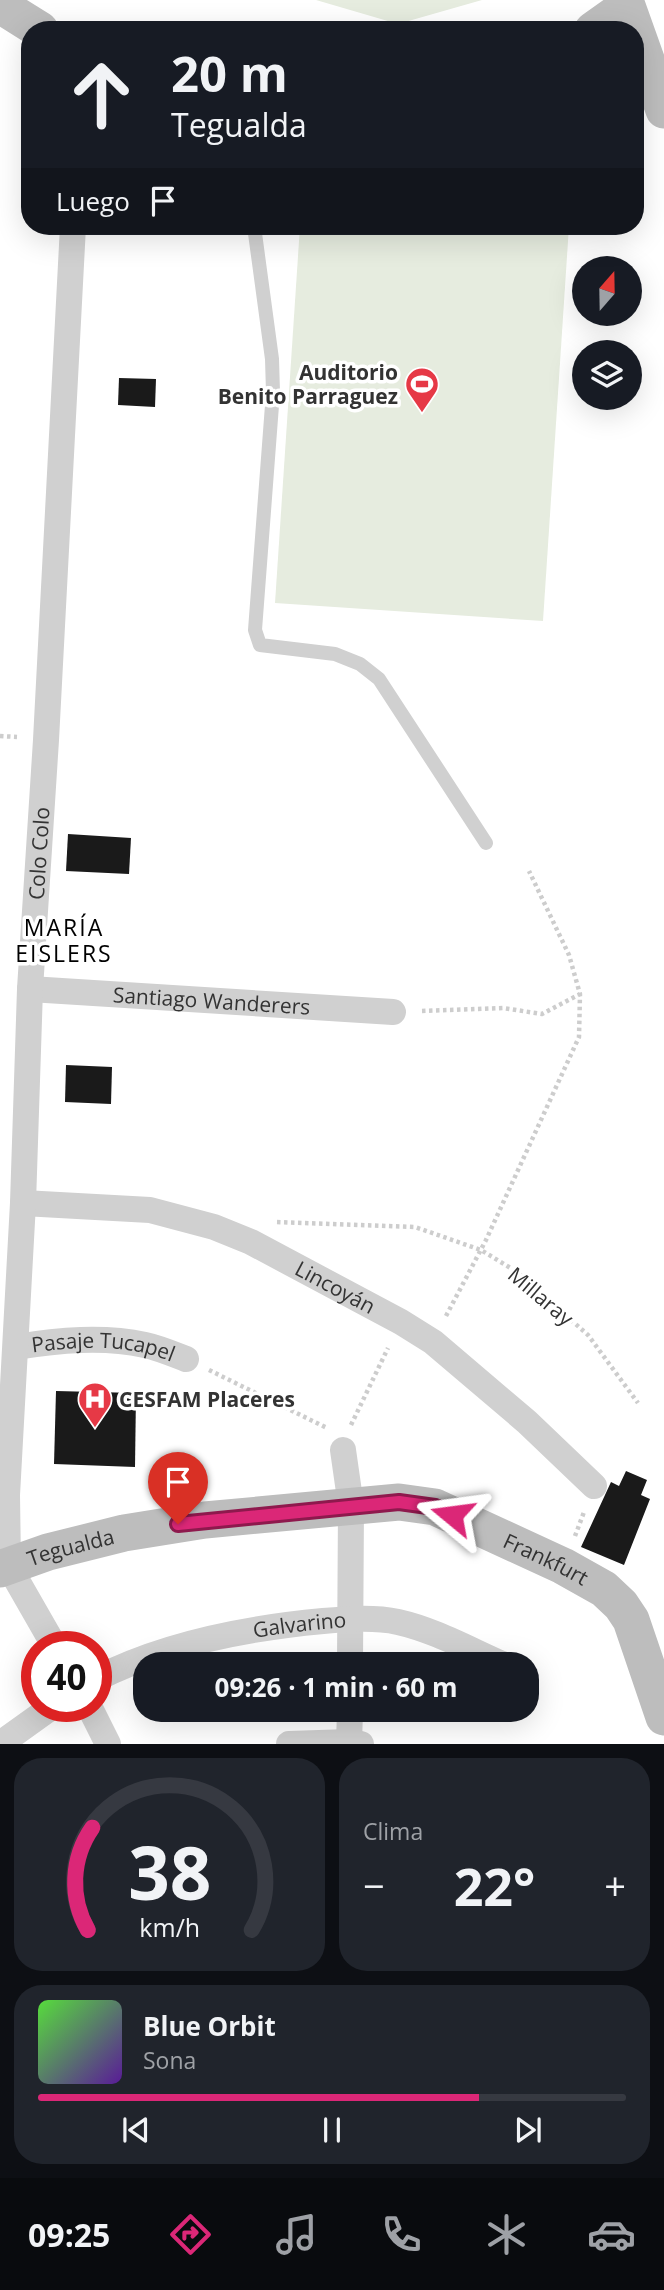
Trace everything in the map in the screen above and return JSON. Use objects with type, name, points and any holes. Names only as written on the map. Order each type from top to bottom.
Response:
[{"type":"street","points":[[604,21],[626,3],[632,21]]},
{"type":"street","points":[[0,5],[26,21]]},
{"type":"street","points":[[644,54],[664,110]]},
{"type":"street","name":"Colo Colo","points":[[4,1567],[23,1203],[30,989],[73,235]]},
{"type":"street","name":"Santiago Wanderers","points":[[30,989],[393,1012]]},
{"type":"street","name":"Lincoyán","points":[[23,1203],[150,1210],[214,1227],[251,1242],[401,1322],[433,1342],[527,1422],[594,1486]]},
{"type":"street","name":"Pasaje Tucapel","points":[[16,1347],[57,1341],[120,1340],[149,1346],[186,1359]]},
{"type":"street","points":[[345,1443],[351,1506],[350,1652]]},
{"type":"street","name":"Frankfurt","points":[[351,1506],[399,1502],[435,1507],[563,1566],[604,1589],[621,1605],[639,1638],[664,1717]]},
{"type":"street","name":"Tegualda","points":[[4,1567],[124,1533],[205,1520],[351,1506]]},
{"type":"street","points":[[4,1567],[45,1631]]},
{"type":"street","name":"Galvarino","points":[[112,1670],[209,1639],[282,1625],[351,1619],[395,1621],[423,1629],[475,1652]]},
{"type":"street","points":[[0,1744],[30,1722]]},
{"type":"street","points":[[97,1722],[108,1744]]},
{"type":"street","points":[[289,1744],[353,1743],[351,1722]]},
{"type":"lane","points":[[255,235],[270,337],[273,392],[255,630],[260,645],[335,654],[360,664],[379,679],[485,843]]},
{"type":"path","points":[[433,1342],[481,1250],[579,1037],[580,994],[569,955],[529,871]]},
{"type":"path","points":[[393,1012],[503,1008],[542,1014],[580,994]]},
{"type":"path","name":"Millaray","points":[[270,1222],[415,1227],[481,1250],[517,1272],[588,1335],[638,1403]]},
{"type":"path","points":[[186,1359],[345,1443],[401,1322]]},
{"type":"path","points":[[563,1566],[594,1486]]},
{"type":"shaded area","points":[[316,0],[482,0],[408,21],[388,21]]},
{"type":"shaded area","name":"Auditorio Benito Parraguez","points":[[299,235],[568,235],[543,621],[275,603]]},
{"type":"building","points":[[119,378],[156,379],[155,407],[118,405]]},
{"type":"building","points":[[68,834],[131,838],[129,874],[66,871]]},
{"type":"building","points":[[66,1065],[112,1067],[111,1104],[65,1102]]},
{"type":"building","name":"CESFAM Placeres","points":[[56,1391],[136,1393],[135,1467],[54,1464]]},
{"type":"building","points":[[626,1471],[647,1480],[641,1495],[650,1499],[624,1565],[581,1547],[611,1482],[619,1486]]},
{"type":"place","name":"Auditorio Benito Parraguez","points":[[422,414]]},
{"type":"place","name":"CESFAM Placeres","points":[[95,1429]]},
{"type":"district","name":"MARÍA EISLERS","points":[[64,940]]},
{"type":"route","points":[[178,1524],[399,1502],[435,1507],[452,1515]]}]
